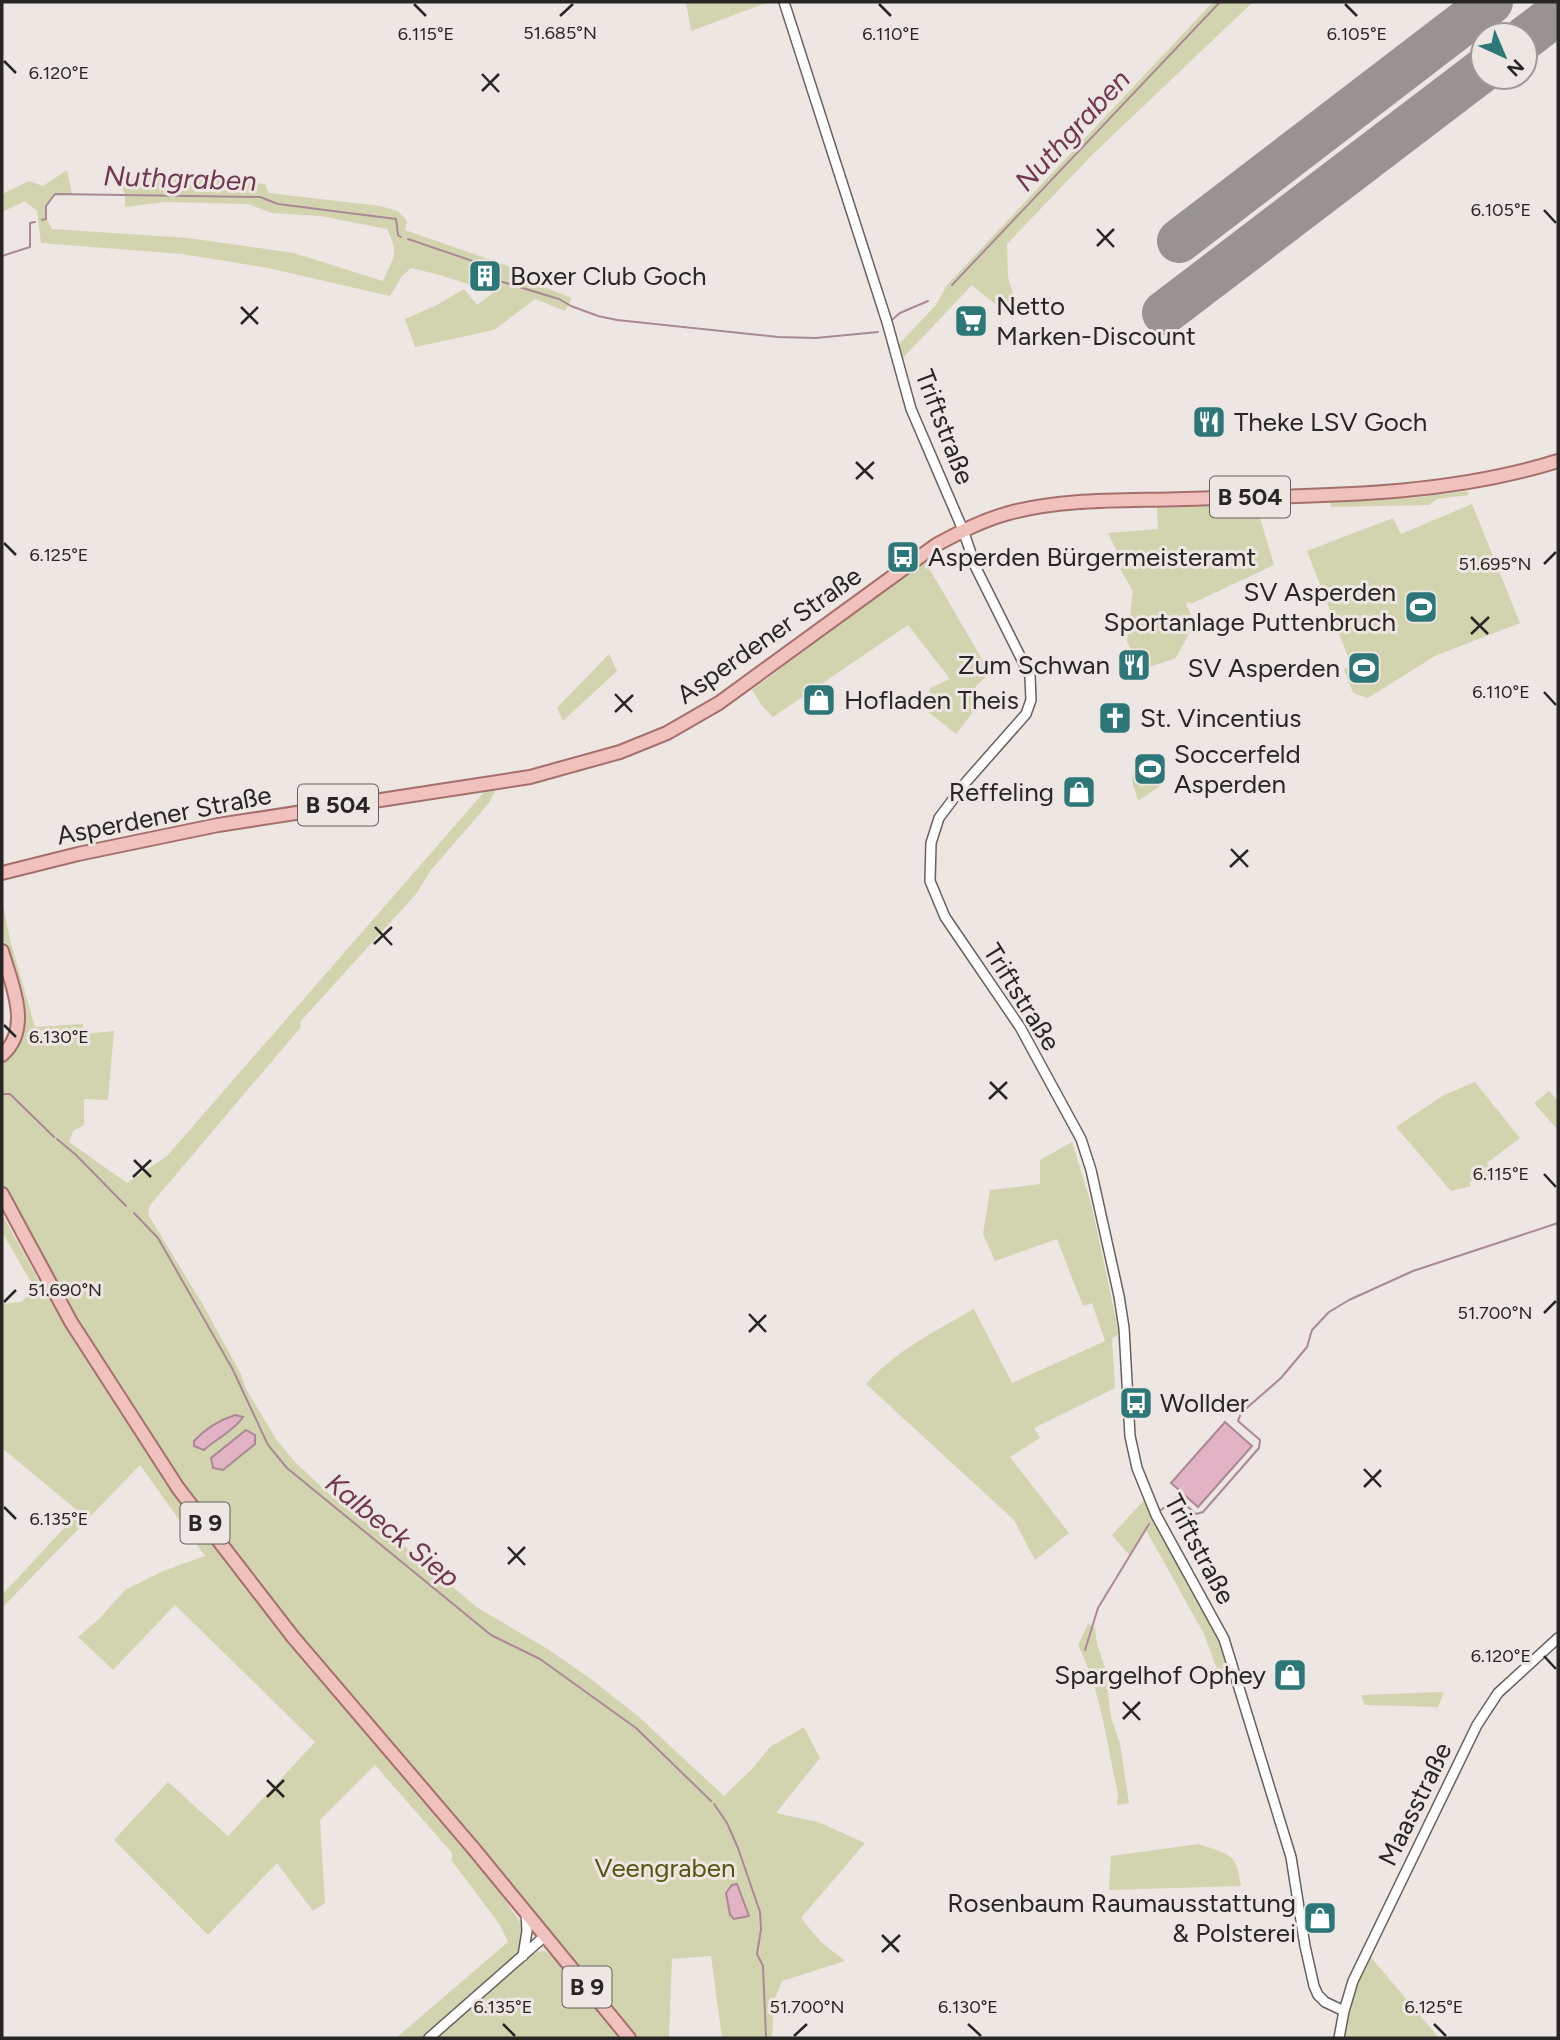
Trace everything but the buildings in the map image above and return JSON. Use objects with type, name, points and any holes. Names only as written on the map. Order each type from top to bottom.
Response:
[{"type":"main road","name":"Asperdener Straße","points":[[2,873],[78,854],[230,823],[530,777],[620,752],[667,733],[725,700],[907,564],[963,530],[1007,514],[1050,505],[1427,489],[1493,479],[1558,461]]},
{"type":"main road","points":[[2,951],[19,1021],[17,1034],[2,1055]]},
{"type":"main road","name":"B 9","points":[[2,1194],[71,1322],[178,1488],[293,1637],[629,2038]]},
{"type":"street","name":"Triftstraße","points":[[784,2],[888,326],[911,409],[988,594],[1024,661],[1032,689],[1031,700],[1021,720],[966,782],[939,818],[931,842],[930,881],[945,916],[1020,1027],[1081,1139],[1091,1170],[1119,1296],[1124,1328],[1130,1436],[1138,1468],[1156,1515],[1224,1639],[1291,1857],[1314,1986],[1325,2002],[1344,2011]]},
{"type":"street","name":"Maasstraße","points":[[1344,2011],[1353,1981],[1477,1725],[1498,1693],[1558,1638]]},
{"type":"street","points":[[523,1956],[527,1931],[526,1912]]},
{"type":"street","points":[[429,2038],[545,1936]]},
{"type":"street","points":[[1339,2038],[1344,2011]]},
{"type":"green space","points":[[686,2],[769,2],[691,31]]},
{"type":"green space","points":[[1213,2],[1253,2],[1093,154],[1007,244],[1008,277],[1016,304],[1007,314],[972,285],[901,360],[897,346],[936,305],[947,285]]},
{"type":"green space","points":[[67,170],[72,194],[55,194],[48,202],[46,215],[52,229],[188,238],[294,253],[383,281],[394,256],[387,229],[320,216],[272,213],[248,204],[165,202],[125,207],[125,194],[119,180],[192,176],[265,184],[269,193],[380,206],[398,211],[407,221],[405,230],[508,266],[516,276],[572,298],[565,311],[535,299],[494,330],[415,347],[405,319],[464,289],[477,305],[494,292],[411,268],[402,276],[390,296],[268,268],[182,254],[41,243],[37,211],[25,201],[2,212],[2,194],[29,181],[43,186]]},
{"type":"green space","points":[[1467,491],[1469,495],[1437,499],[1429,505],[1331,507],[1330,502],[1413,498]]},
{"type":"green space","points":[[1256,504],[1274,565],[1193,603],[1188,602],[1186,605],[1190,612],[1191,625],[1176,658],[1146,668],[1138,666],[1127,641],[1133,591],[1119,567],[1123,564],[1108,533],[1158,529],[1157,508]]},
{"type":"green space","name":"SV Asperden Sportanlage Puttenbruch","points":[[1472,504],[1520,623],[1435,656],[1368,698],[1353,693],[1344,669],[1351,666],[1349,659],[1307,551],[1393,518],[1401,534]]},
{"type":"green space","points":[[934,556],[937,562],[929,568],[990,673],[975,687],[983,698],[974,705],[976,708],[956,734],[927,711],[930,688],[950,679],[908,625],[773,717],[763,707],[752,690],[913,568]]},
{"type":"green space","points":[[609,654],[617,671],[563,721],[557,708]]},
{"type":"green space","points":[[1136,756],[1144,762],[1152,760],[1157,775],[1148,778],[1141,763],[1147,780],[1139,788],[1159,775],[1163,784],[1138,801],[1132,781]]},
{"type":"green space","name":"Veengraben","points":[[496,789],[489,803],[431,870],[416,894],[300,1022],[301,1027],[151,1204],[149,1216],[203,1305],[241,1374],[245,1387],[276,1439],[295,1462],[329,1494],[346,1500],[366,1514],[478,1608],[546,1648],[591,1679],[639,1717],[724,1796],[770,1747],[804,1727],[820,1758],[776,1813],[818,1822],[865,1843],[801,1918],[821,1942],[845,1961],[782,1981],[774,2001],[772,2038],[722,2038],[711,1956],[672,1959],[669,2038],[637,2038],[273,1603],[157,1447],[64,1300],[2,1186],[2,1061],[15,1049],[24,1029],[21,1001],[2,932],[2,900],[10,940],[35,1027],[83,1024],[83,1034],[114,1031],[108,1100],[84,1099],[84,1125],[73,1131],[69,1142],[127,1183],[167,1156],[485,791]]},
{"type":"green space","points":[[1475,1082],[1520,1138],[1487,1163],[1497,1178],[1486,1181],[1484,1177],[1469,1182],[1471,1186],[1451,1191],[1396,1127],[1444,1095]]},
{"type":"green space","points":[[1549,1091],[1558,1101],[1558,1130],[1534,1103]]},
{"type":"green space","points":[[1072,1142],[1092,1207],[1119,1334],[1112,1338],[1115,1388],[1034,1428],[1040,1438],[1010,1457],[1069,1533],[1035,1560],[1014,1520],[866,1384],[890,1361],[974,1309],[1012,1383],[1105,1341],[1092,1303],[1083,1306],[1057,1239],[995,1261],[983,1234],[990,1190],[1040,1184],[1040,1160]]},
{"type":"green space","points":[[2,1214],[40,1283],[143,1448],[230,1566],[381,1751],[482,1869],[519,1920],[525,1937],[523,1945],[510,1961],[424,2038],[396,2038],[508,1942],[500,1925],[452,1861],[452,1853],[375,1765],[320,1820],[325,1903],[313,1911],[277,1863],[208,1935],[114,1840],[168,1782],[228,1836],[315,1742],[175,1605],[113,1670],[78,1637],[100,1618],[125,1590],[163,1571],[205,1556],[140,1465],[2,1608],[2,1595],[79,1512],[2,1448],[2,1304],[21,1302],[35,1289],[2,1232]]},
{"type":"green space","points":[[1145,1499],[1213,1628],[1229,1669],[1218,1672],[1204,1634],[1146,1530],[1130,1556],[1112,1535]]},
{"type":"green space","points":[[1088,1624],[1095,1628],[1105,1668],[1111,1717],[1120,1744],[1129,1803],[1117,1805],[1118,1794],[1102,1718],[1078,1645]]},
{"type":"green space","points":[[1444,1692],[1438,1707],[1365,1705],[1361,1695]]},
{"type":"green space","points":[[1199,1844],[1230,1856],[1237,1867],[1241,1886],[1109,1890],[1111,1856]]},
{"type":"green space","points":[[545,1951],[555,1958],[620,2038],[433,2038],[526,1960],[537,1952]]},
{"type":"green space","points":[[1369,1955],[1439,2038],[1344,2038],[1354,1994]]},
{"type":"shaded area","points":[[235,1415],[243,1417],[240,1422],[204,1450],[194,1446],[194,1441],[208,1429]]},
{"type":"shaded area","points":[[1225,1422],[1252,1446],[1198,1507],[1171,1483]]},
{"type":"shaded area","points":[[246,1430],[255,1435],[255,1444],[223,1470],[213,1468],[211,1458]]},
{"type":"shaded area","points":[[737,1884],[749,1916],[734,1919],[730,1915],[726,1893],[732,1885]]},
{"type":"waterway","name":"Nuthgraben","points":[[952,285],[1220,2]]},
{"type":"waterway","name":"Nuthgraben","points":[[42,220],[46,219],[46,206],[55,194],[260,197],[278,204],[396,219],[398,235],[401,237]]},
{"type":"waterway","name":"Nuthgraben","points":[[2,256],[30,247],[30,223],[35,222]]},
{"type":"waterway","name":"Nuthgraben","points":[[408,239],[499,270],[496,280],[559,299],[598,316],[617,320],[778,337],[816,338],[878,332]]},
{"type":"waterway","name":"Nuthgraben","points":[[893,319],[900,313],[928,301]]},
{"type":"waterway","name":"Kalbeck Siep","points":[[2,1094],[10,1094],[54,1137]]},
{"type":"waterway","name":"Kalbeck Siep","points":[[57,1139],[126,1206]]},
{"type":"waterway","name":"Kalbeck Siep","points":[[134,1213],[158,1238],[233,1370],[268,1445],[287,1468],[491,1635],[540,1659],[636,1728],[711,1801]]},
{"type":"waterway","points":[[1161,1510],[1177,1497],[1196,1514],[1203,1512],[1259,1448],[1260,1440],[1238,1421],[1241,1413],[1281,1378],[1307,1347],[1312,1330],[1329,1312],[1413,1271],[1558,1223]]},
{"type":"waterway","points":[[1085,1650],[1098,1608],[1149,1524]]},
{"type":"waterway","name":"Kalbeck Siep","points":[[714,1804],[727,1823],[738,1848],[760,1912],[761,1929],[757,1954],[763,1966],[766,2038]]},
{"type":"runway","points":[[1179,241],[1491,2]]},
{"type":"runway","points":[[1539,27],[1558,13]]},
{"type":"runway","points":[[1164,313],[1469,81]]},
{"type":"place","name":"Boxer Club Goch","points":[[485,276]]},
{"type":"place","name":"Netto Marken-Discount","points":[[971,321]]},
{"type":"place","name":"Theke LSV Goch","points":[[1209,422]]},
{"type":"place","name":"Asperden Bürgermeisteramt","points":[[903,557]]},
{"type":"place","name":"SV Asperden Sportanlage Puttenbruch","points":[[1421,607]]},
{"type":"place","name":"Zum Schwan","points":[[1134,665]]},
{"type":"place","name":"SV Asperden","points":[[1364,668]]},
{"type":"place","name":"Hofladen Theis","points":[[819,700]]},
{"type":"place","name":"St. Vincentius","points":[[1115,718]]},
{"type":"place","name":"Soccerfeld Asperden","points":[[1150,769]]},
{"type":"place","name":"Reffeling","points":[[1079,792]]},
{"type":"place","name":"Wollder","points":[[1136,1403]]},
{"type":"place","name":"Spargelhof Ophey","points":[[1290,1675]]},
{"type":"place","name":"Rosenbaum Raumausstattung & Polsterei","points":[[1320,1918]]}]
